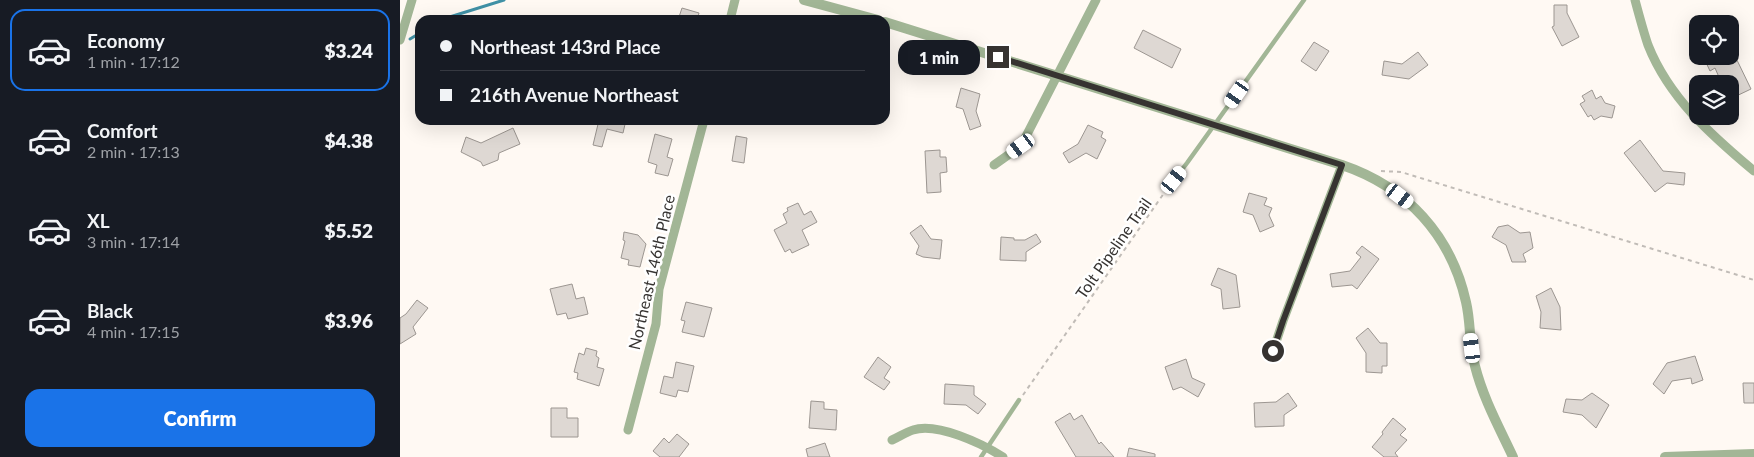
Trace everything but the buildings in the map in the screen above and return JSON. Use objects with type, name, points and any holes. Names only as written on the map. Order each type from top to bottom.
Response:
[{"type":"street","points":[[400,40],[412,0]]},
{"type":"street","points":[[731,15],[735,0]]},
{"type":"street","points":[[804,0],[860,15]]},
{"type":"street","points":[[994,165],[1021,146],[1096,0]]},
{"type":"street","points":[[1635,0],[1648,44],[1665,79],[1698,122],[1754,171]]},
{"type":"street","points":[[890,24],[1342,165],[1369,176],[1391,188],[1416,209],[1434,229],[1452,258],[1467,302],[1474,364],[1513,457]]},
{"type":"street","name":"Northeast 146th Place","points":[[628,430],[656,324],[660,289],[703,125]]},
{"type":"street","points":[[1273,351],[1342,165]]},
{"type":"street","points":[[892,440],[915,429],[933,429],[971,440],[1002,457]]},
{"type":"street","points":[[1665,457],[1754,454]]},
{"type":"lane","points":[[1174,180],[1304,0]]},
{"type":"lane","points":[[981,457],[1019,400]]},
{"type":"path","points":[[1369,176],[1381,171],[1401,172],[1754,280]]},
{"type":"path","name":"Tolt Pipeline Trail","points":[[1019,400],[1174,180]]},
{"type":"waterway","points":[[456,15],[504,0]]},
{"type":"waterway","points":[[410,39],[415,36]]},
{"type":"route","points":[[998,57],[1342,165],[1273,351]]}]
